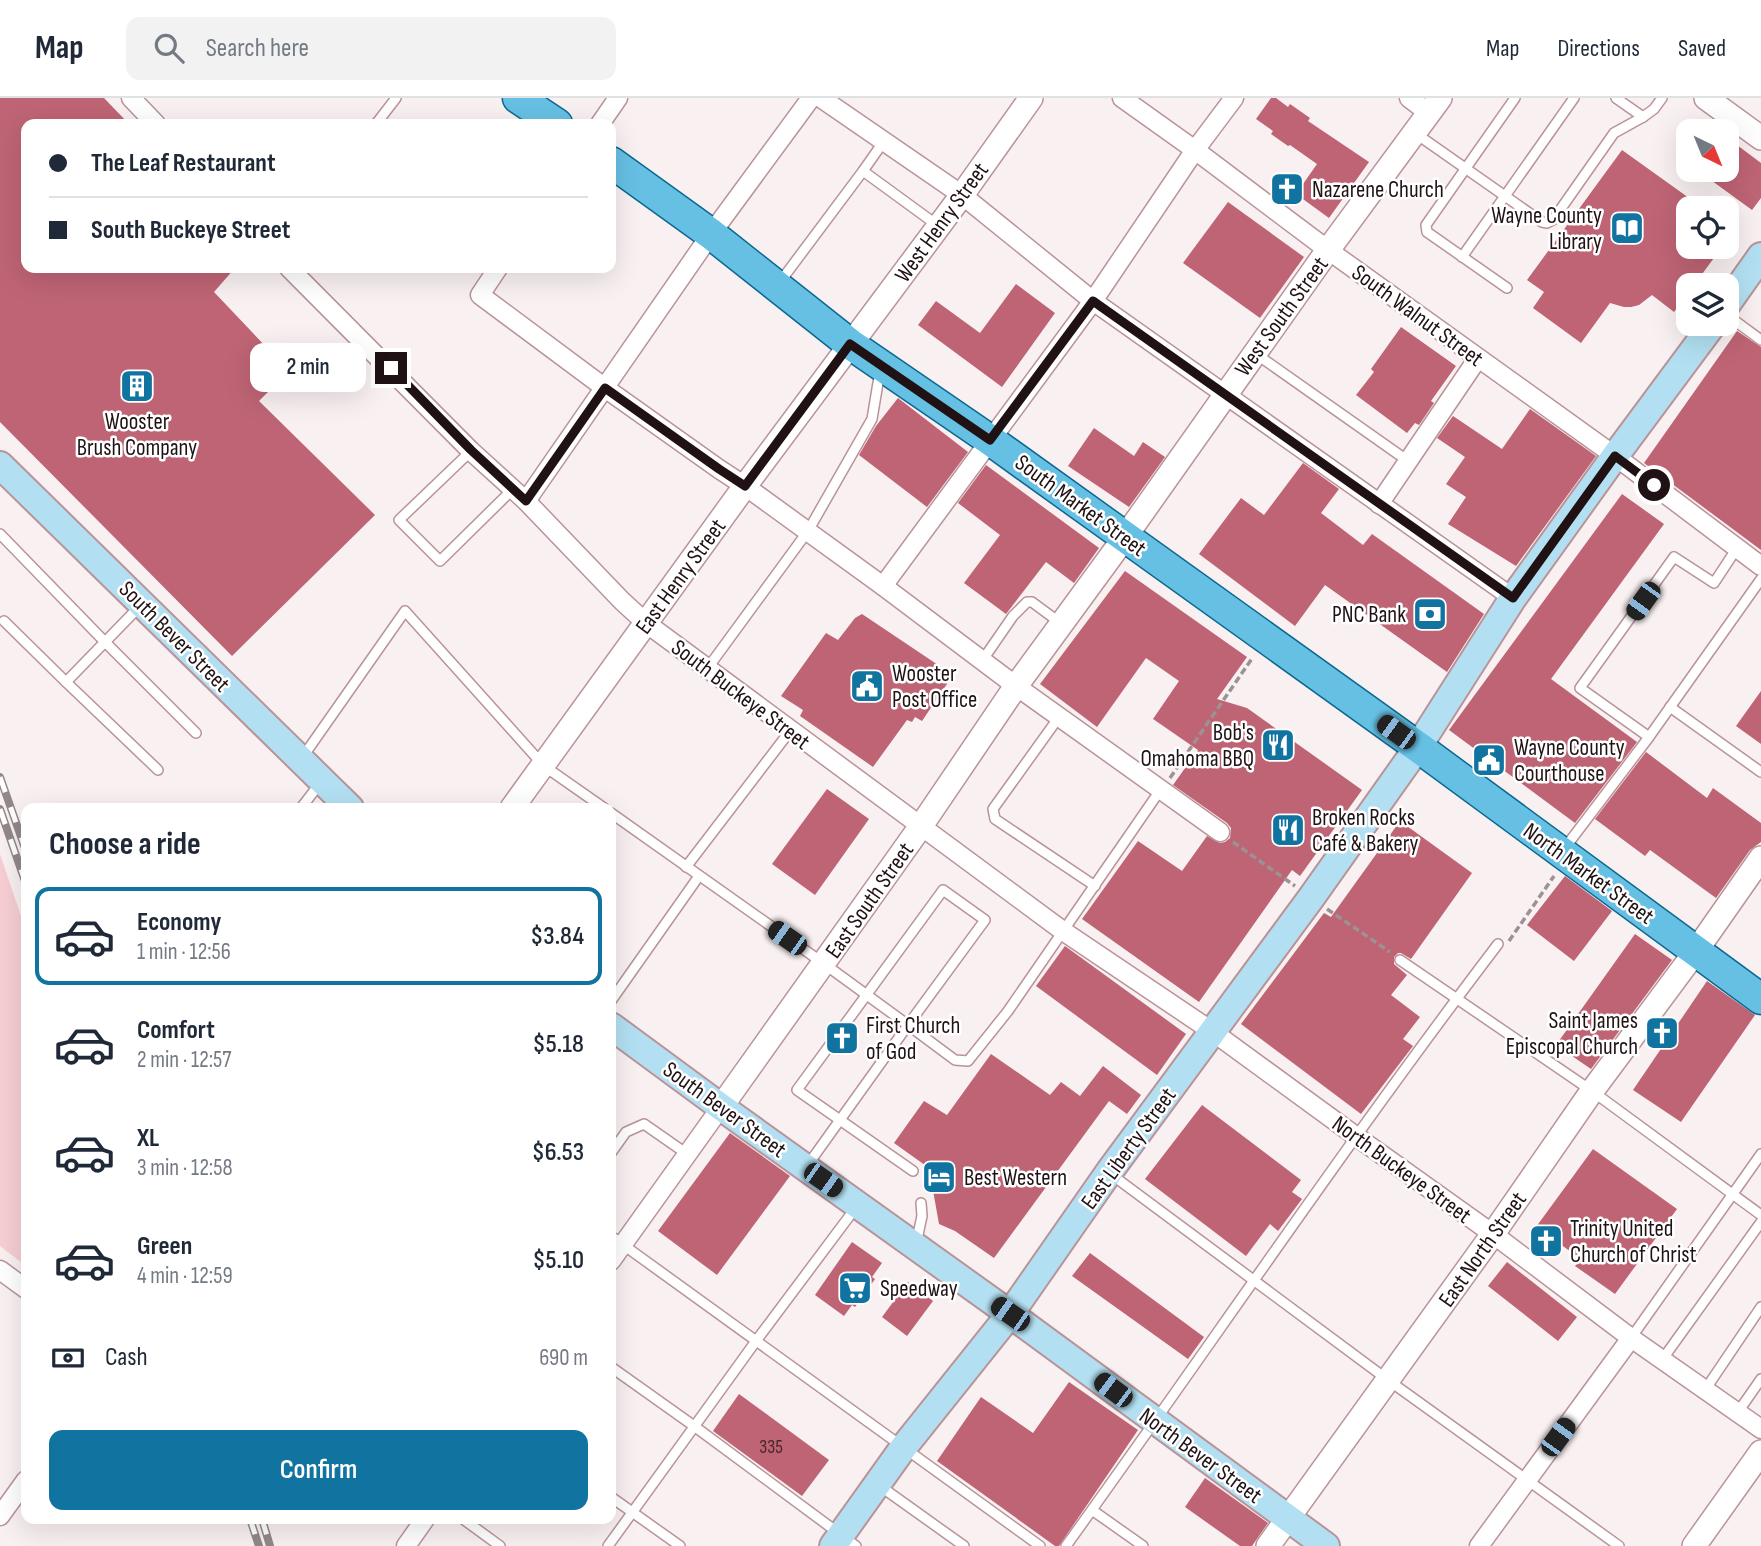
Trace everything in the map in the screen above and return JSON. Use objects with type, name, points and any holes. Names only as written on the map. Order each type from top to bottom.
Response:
[{"type":"main road","name":"South Market Street","points":[[616,166],[711,234],[850,344],[990,440],[1418,747]]},
{"type":"main road","points":[[1739,286],[1761,256]]},
{"type":"main road","name":"East Liberty Street","points":[[843,1542],[877,1484],[903,1448],[1010,1314],[1109,1172],[1311,898],[1418,747],[1513,598],[1704,336]]},
{"type":"main road","name":"South Bever Street","points":[[0,464],[344,803]]},
{"type":"main road","name":"North Market Street","points":[[1418,747],[1761,999]]},
{"type":"main road","name":"South Bever Street","points":[[616,1030],[1010,1314]]},
{"type":"main road","name":"North Bever Street","points":[[1010,1314],[1326,1546]]},
{"type":"street","points":[[131,98],[151,119]]},
{"type":"street","points":[[603,119],[618,98]]},
{"type":"street","points":[[519,495],[605,388],[711,234],[811,98]]},
{"type":"street","points":[[821,98],[962,195],[1093,301],[1513,598]]},
{"type":"street","name":"West Henry Street","points":[[850,344],[1031,98]]},
{"type":"street","name":"South Walnut Street","points":[[1122,98],[1615,456],[1760,566]]},
{"type":"street","points":[[883,586],[1093,301],[1195,150],[1234,98]]},
{"type":"street","points":[[1409,98],[1435,105]]},
{"type":"street","points":[[1706,98],[1761,138]]},
{"type":"street","name":"West South Street","points":[[1125,537],[1254,353],[1435,105]]},
{"type":"street","name":"South Buckeye Street","points":[[294,273],[646,623],[1063,931],[1213,1032]]},
{"type":"street","points":[[495,273],[480,295],[605,388],[808,531],[1016,687],[1220,832]]},
{"type":"street","name":"East Henry Street","points":[[516,803],[850,344]]},
{"type":"street","points":[[1379,504],[1478,358]]},
{"type":"street","name":"East South Street","points":[[617,1240],[687,1154],[1125,537]]},
{"type":"street","name":"East North Street","points":[[1268,1546],[1761,859]]},
{"type":"street","name":"North Buckeye Street","points":[[1213,1032],[1662,1360],[1761,1429]]},
{"type":"street","points":[[0,1270],[21,1285]]},
{"type":"street","points":[[1479,1546],[1632,1338]]},
{"type":"street","points":[[1694,1546],[1761,1452]]},
{"type":"street","points":[[0,1516],[21,1487]]},
{"type":"street","points":[[406,1546],[421,1524]]},
{"type":"lane","points":[[380,119],[396,98]]},
{"type":"lane","points":[[1507,288],[1425,229],[1515,98]]},
{"type":"lane","points":[[1462,257],[1574,98]]},
{"type":"lane","points":[[1616,98],[1643,117]]},
{"type":"lane","points":[[1414,133],[1547,223],[1553,220],[1614,133],[1654,109],[1662,98]]},
{"type":"lane","points":[[777,286],[884,141]]},
{"type":"lane","points":[[863,171],[939,226]]},
{"type":"lane","points":[[1739,324],[1761,340]]},
{"type":"lane","points":[[1254,353],[1408,461]]},
{"type":"lane","points":[[707,669],[808,531],[872,419],[881,365]]},
{"type":"lane","points":[[471,450],[399,520],[440,561],[519,495]]},
{"type":"lane","points":[[0,534],[196,733]]},
{"type":"lane","points":[[1649,737],[1580,688],[1674,557],[1714,583],[1737,548]]},
{"type":"lane","points":[[1564,855],[1670,707],[1760,566]]},
{"type":"lane","points":[[982,661],[1013,616],[1027,602],[1032,602],[1061,624]]},
{"type":"lane","points":[[66,682],[142,604]]},
{"type":"lane","points":[[300,760],[405,611],[544,766],[597,803]]},
{"type":"lane","points":[[4,621],[158,771]]},
{"type":"lane","points":[[1670,707],[1761,772]]},
{"type":"lane","points":[[1059,717],[993,809],[995,819],[1095,886]]},
{"type":"lane","points":[[687,867],[790,731]]},
{"type":"lane","points":[[305,803],[321,781]]},
{"type":"lane","points":[[616,817],[956,1060],[968,1061],[1008,1012],[1161,789]]},
{"type":"lane","points":[[616,994],[699,876]]},
{"type":"lane","points":[[806,1168],[840,1121],[908,1025],[985,920],[943,890],[797,1090],[840,1121],[913,1171]]},
{"type":"lane","points":[[1066,1546],[1498,944]]},
{"type":"lane","points":[[1400,960],[1592,1091],[1761,1215]]},
{"type":"lane","points":[[616,1146],[626,1132],[644,1124],[687,1154]]},
{"type":"lane","points":[[1632,1338],[1761,1154]]},
{"type":"lane","points":[[1109,1172],[1388,1380],[1619,1546]]},
{"type":"lane","points":[[915,1246],[922,1216],[921,1203]]},
{"type":"lane","points":[[608,1546],[756,1341],[859,1205]]},
{"type":"lane","points":[[1662,1360],[1761,1222]]},
{"type":"lane","points":[[617,1240],[1040,1546]]},
{"type":"lane","points":[[1705,1390],[1760,1312]]},
{"type":"lane","points":[[616,1371],[694,1426],[843,1542]]},
{"type":"lane","points":[[1738,1412],[1761,1379]]},
{"type":"lane","points":[[877,1484],[964,1546]]},
{"type":"lane","points":[[616,1501],[680,1546]]},
{"type":"lane","points":[[1092,1510],[1143,1546]]},
{"type":"lane","points":[[470,1524],[500,1546]]},
{"type":"path","points":[[1161,789],[1266,638]]},
{"type":"path","points":[[1220,832],[1400,960]]},
{"type":"path","points":[[1509,941],[1564,855]]},
{"type":"shaded area","points":[[0,854],[21,916],[21,1262],[0,1246]]},
{"type":"building","name":"Wooster Brush Company","points":[[0,98],[104,98],[124,119],[21,119],[21,273],[231,273],[214,292],[289,371],[259,401],[375,515],[232,656],[0,422]]},
{"type":"building","points":[[1271,98],[1276,98],[1288,107],[1290,104],[1310,118],[1308,121],[1369,162],[1329,218],[1296,194],[1317,164],[1271,134],[1273,131],[1256,119]]},
{"type":"building","points":[[1740,147],[1761,163],[1761,198],[1752,210],[1739,201],[1739,196],[1733,196],[1714,182],[1740,182]]},
{"type":"building","name":"Wayne County Library","points":[[1622,150],[1686,196],[1676,196],[1676,259],[1713,259],[1703,273],[1676,273],[1674,312],[1652,295],[1639,305],[1631,307],[1610,303],[1581,343],[1533,308],[1544,292],[1527,280]]},
{"type":"building","points":[[1228,202],[1304,257],[1260,318],[1183,263]]},
{"type":"building","points":[[1016,284],[1055,313],[1002,387],[918,325],[936,301],[980,333]]},
{"type":"building","points":[[1401,327],[1456,366],[1431,401],[1434,403],[1419,425],[1415,423],[1407,433],[1356,395],[1374,372],[1371,369]]},
{"type":"building","points":[[1739,332],[1761,347],[1761,550],[1644,463],[1733,336],[1739,336]]},
{"type":"building","points":[[898,398],[968,452],[927,507],[859,455],[876,426]]},
{"type":"building","points":[[1530,409],[1596,456],[1516,566],[1448,524],[1466,497],[1446,484],[1465,457],[1437,438],[1453,416],[1502,449]]},
{"type":"building","points":[[1094,428],[1134,456],[1143,442],[1165,457],[1129,507],[1068,466]]},
{"type":"building","points":[[1303,463],[1339,489],[1321,513],[1363,545],[1372,534],[1484,614],[1447,672],[1325,585],[1295,626],[1199,554],[1241,498],[1264,515]]},
{"type":"building","points":[[986,465],[1099,548],[1074,583],[1046,562],[1006,614],[964,583],[1000,535],[958,503]]},
{"type":"building","points":[[1622,494],[1664,524],[1551,679],[1637,742],[1575,823],[1449,730]]},
{"type":"building","points":[[1125,571],[1247,657],[1217,699],[1247,708],[1362,790],[1300,876],[1292,870],[1199,1002],[1082,919],[1138,841],[1182,871],[1207,836],[1220,843],[1230,838],[1231,828],[1227,823],[1173,785],[1198,750],[1153,719],[1179,681],[1146,658],[1097,727],[1040,684]]},
{"type":"building","name":"Wooster Post Office","points":[[862,614],[953,675],[922,721],[915,717],[912,722],[907,720],[873,767],[800,716],[803,710],[781,696],[826,633],[838,640],[855,618]]},
{"type":"building","points":[[1761,691],[1761,744],[1736,726]]},
{"type":"building","points":[[1646,752],[1707,798],[1713,788],[1761,823],[1761,842],[1750,850],[1716,898],[1650,850],[1645,856],[1595,819]]},
{"type":"building","points":[[827,789],[869,819],[815,895],[772,864]]},
{"type":"building","points":[[1400,821],[1472,873],[1411,959],[1401,953],[1394,957],[1394,964],[1407,975],[1391,995],[1420,1017],[1403,1039],[1413,1046],[1361,1114],[1241,1024],[1324,913],[1331,917]]},
{"type":"building","points":[[1565,876],[1612,911],[1574,961],[1527,925]]},
{"type":"building","points":[[1635,934],[1672,960],[1591,1069],[1556,1045]]},
{"type":"building","points":[[1065,946],[1186,1034],[1157,1075],[1036,986]]},
{"type":"building","points":[[1707,981],[1755,1015],[1681,1122],[1633,1090]]},
{"type":"building","points":[[991,1054],[1050,1095],[1061,1082],[1080,1096],[1103,1066],[1141,1095],[1127,1114],[1109,1101],[994,1258],[955,1231],[939,1224],[929,1168],[894,1143],[924,1101],[947,1115]]},
{"type":"building","points":[[1202,1105],[1301,1180],[1292,1192],[1302,1199],[1278,1231],[1270,1224],[1246,1256],[1145,1179]]},
{"type":"building","points":[[730,1133],[790,1176],[717,1275],[658,1231]]},
{"type":"building","points":[[1593,1149],[1677,1209],[1615,1294],[1575,1266],[1581,1259],[1536,1227]]},
{"type":"building","points":[[852,1242],[882,1263],[872,1277],[875,1279],[855,1307],[852,1305],[844,1316],[815,1295]]},
{"type":"building","points":[[1090,1253],[1204,1337],[1188,1359],[1072,1276]]},
{"type":"building","points":[[1507,1262],[1577,1317],[1558,1341],[1488,1286]]},
{"type":"building","points":[[908,1282],[933,1301],[907,1336],[882,1317]]},
{"type":"building","points":[[1069,1382],[1138,1430],[1059,1546],[1055,1546],[937,1461],[981,1397],[1033,1433]]},
{"type":"building","points":[[739,1394],[829,1460],[802,1496],[713,1431]]},
{"type":"building","points":[[1205,1478],[1268,1523],[1252,1546],[1240,1546],[1185,1507]]},
{"type":"railway","points":[[0,777],[21,837]]},
{"type":"railway","points":[[0,809],[21,870]]},
{"type":"railway","points":[[252,1524],[259,1546]]},
{"type":"railway","points":[[263,1524],[270,1546]]},
{"type":"place","name":"Nazarene Church","points":[[1287,189]]},
{"type":"place","name":"Wayne County Library","points":[[1627,228]]},
{"type":"place","name":"Wooster Brush Company","points":[[137,386]]},
{"type":"place","name":"PNC Bank","points":[[1430,614]]},
{"type":"place","name":"Wooster Post Office","points":[[867,686]]},
{"type":"place","name":"Bob's Omahoma BBQ","points":[[1278,745]]},
{"type":"place","name":"Wayne County Courthouse","points":[[1489,760]]},
{"type":"place","name":"Broken Rocks Café & Bakery","points":[[1288,830]]},
{"type":"place","name":"Saint James Episcopal Church","points":[[1662,1033]]},
{"type":"place","name":"First Church of God","points":[[842,1038]]},
{"type":"place","name":"Best Western","points":[[939,1177]]},
{"type":"place","name":"Trinity United Church of Christ","points":[[1546,1241]]},
{"type":"place","name":"Speedway","points":[[855,1288]]},
{"type":"route","points":[[391,368],[471,450],[526,501],[605,388],[745,486],[850,344],[990,440],[1093,301],[1513,598],[1615,456],[1654,485]]}]
